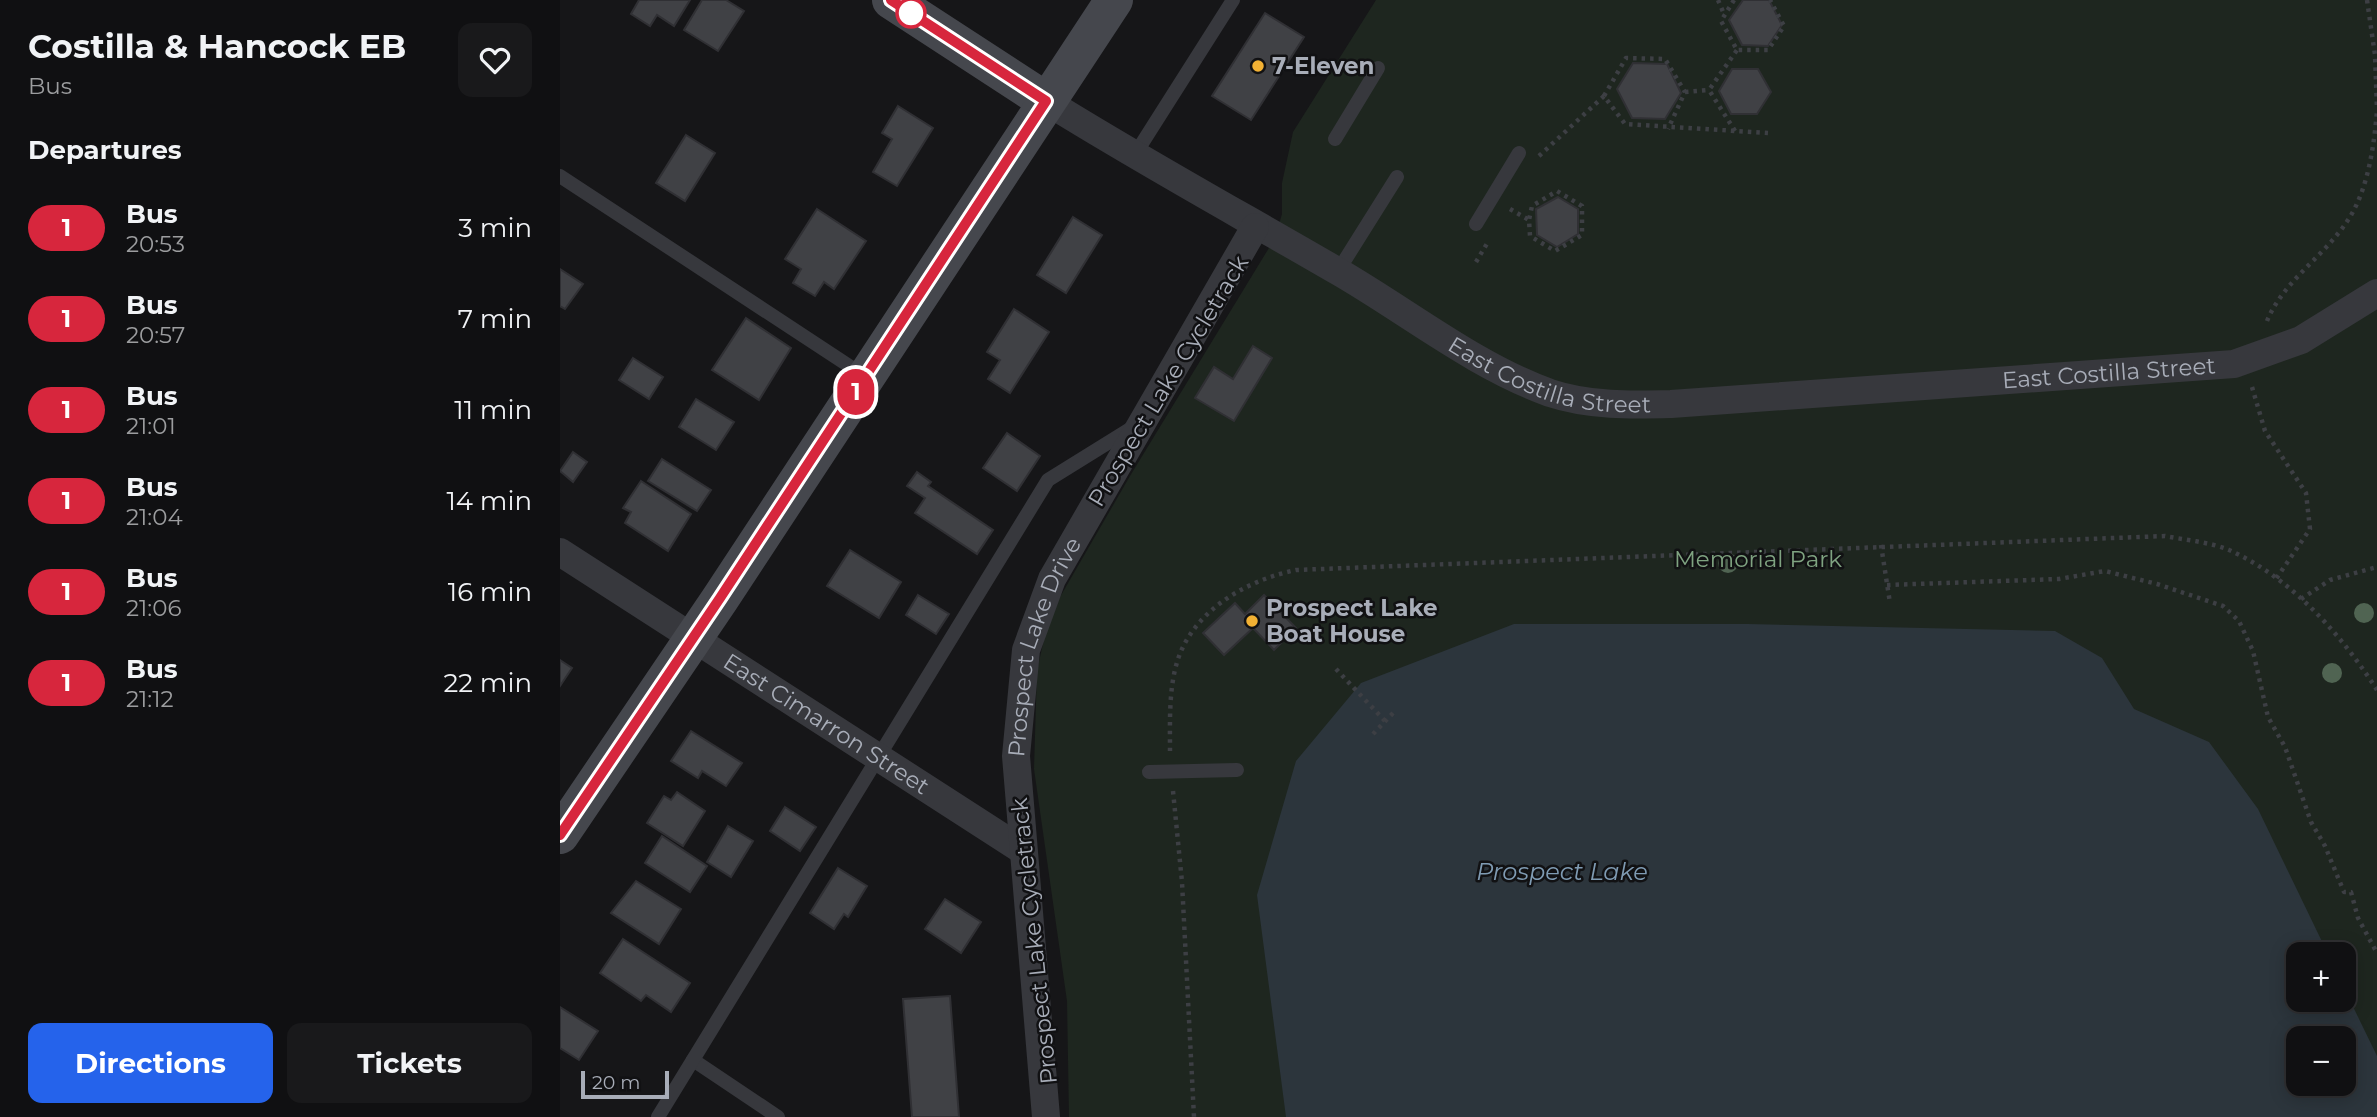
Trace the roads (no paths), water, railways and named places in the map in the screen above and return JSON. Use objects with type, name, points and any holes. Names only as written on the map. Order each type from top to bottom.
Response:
[{"type":"main road","name":"East Costilla Street","points":[[891,0],[1046,101]]},
{"type":"main road","points":[[560,835],[694,638],[1114,0]]},
{"type":"street","name":"East Costilla Street","points":[[1046,101],[1134,156],[1255,227],[1338,271],[1524,382],[1552,393],[1595,402],[1671,404],[2139,373],[2234,364],[2301,340],[2377,293]]},
{"type":"street","name":"Prospect Lake Drive","points":[[1046,1117],[1016,756],[1026,650],[1052,579],[1255,227]]},
{"type":"street","name":"East Cimarron Street","points":[[560,552],[1022,850]]},
{"type":"lane","points":[[1134,156],[1233,0]]},
{"type":"lane","points":[[1335,139],[1378,68]]},
{"type":"lane","points":[[1476,224],[1519,153]]},
{"type":"lane","points":[[560,176],[866,377]]},
{"type":"lane","points":[[1338,271],[1397,177]]},
{"type":"lane","points":[[658,1117],[1048,480],[1145,419]]},
{"type":"lane","points":[[1149,772],[1237,770]]},
{"type":"lane","points":[[693,1060],[778,1117]]},
{"type":"water","name":"Prospect Lake","points":[[1514,624],[1747,624],[2055,631],[2102,658],[2134,709],[2209,742],[2258,809],[2322,942],[2286,942],[2286,1012],[2356,1012],[2377,1056],[2377,1117],[1286,1117],[1257,895],[1296,761],[1361,683]]},
{"type":"place","name":"7-Eleven","points":[[1258,66]]},
{"type":"place","name":"Prospect Lake Boat House","points":[[1252,621]]},
{"type":"park label","name":"Memorial Park","points":[[1758,559]]}]
